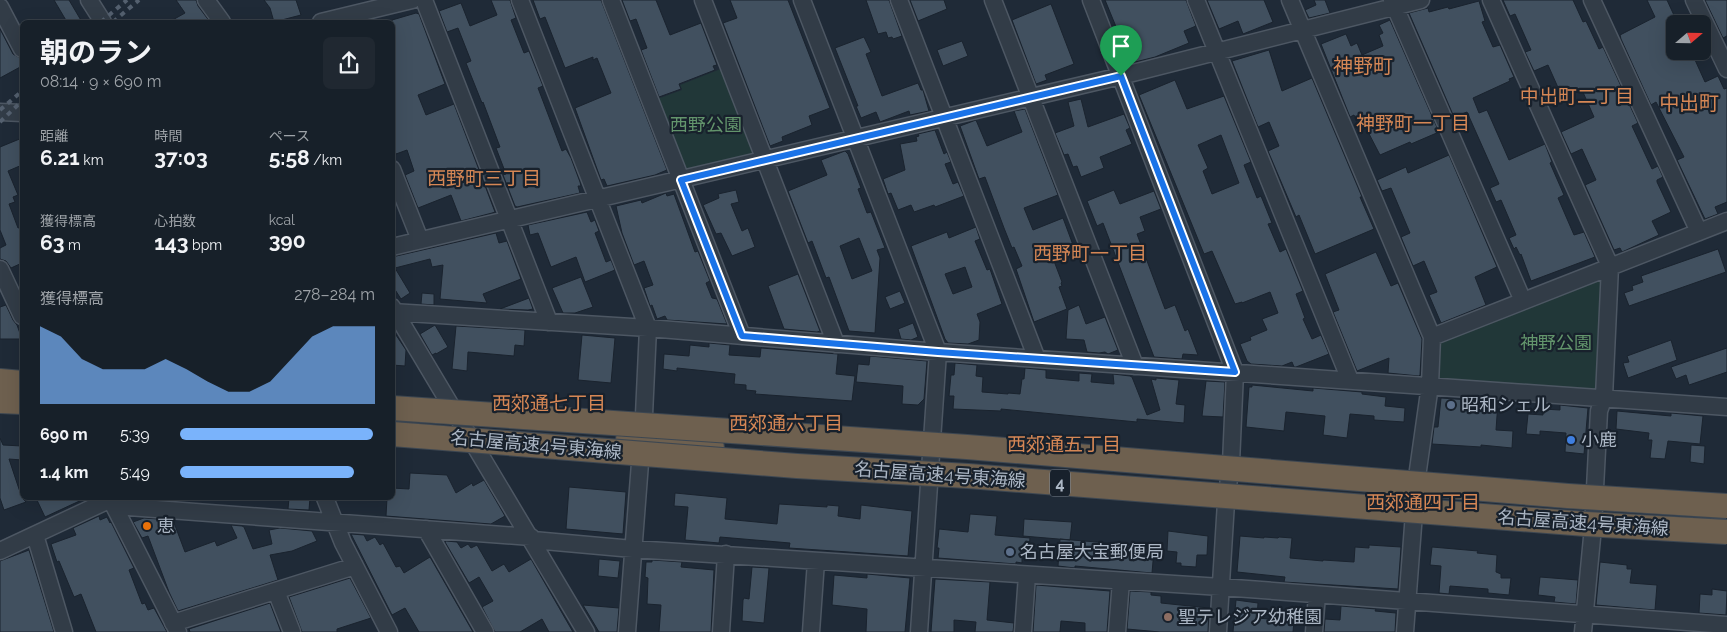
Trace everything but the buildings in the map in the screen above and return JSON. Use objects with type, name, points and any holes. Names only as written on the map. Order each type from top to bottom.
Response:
[{"type":"highway","points":[[0,381],[20,383]]},
{"type":"highway","points":[[0,400],[20,402]]},
{"type":"highway","points":[[492,406],[522,420],[572,428],[779,443],[822,454],[910,458],[1190,482],[1478,500],[1494,490]]},
{"type":"highway","name":"名古屋高速4号東海線","points":[[395,408],[967,447],[1494,490],[1727,506]]},
{"type":"highway","points":[[395,421],[509,429],[780,454],[797,466]]},
{"type":"highway","name":"名古屋高速4号東海線","points":[[395,434],[1586,524],[1727,532]]},
{"type":"street","points":[[89,0],[101,20]]},
{"type":"street","points":[[206,0],[221,20]]},
{"type":"street","points":[[332,20],[368,5],[412,0]]},
{"type":"street","points":[[424,0],[549,322]]},
{"type":"street","points":[[520,0],[648,328],[644,415]]},
{"type":"street","points":[[610,0],[742,336]]},
{"type":"street","points":[[703,0],[836,344]]},
{"type":"street","points":[[802,0],[938,352],[934,437],[928,483],[919,632]]},
{"type":"street","points":[[899,0],[1038,359]]},
{"type":"street","points":[[993,0],[1136,366]]},
{"type":"street","points":[[1091,0],[1235,372],[1231,462],[1226,502],[1218,632]]},
{"type":"street","points":[[1196,0],[1350,380]]},
{"type":"street","points":[[1290,0],[1432,337],[1430,386],[1418,476]]},
{"type":"street","points":[[395,246],[1121,76],[1303,31],[1394,3],[1421,0]]},
{"type":"street","points":[[1491,0],[1610,266],[1604,397],[1599,411],[1593,527],[1583,632]]},
{"type":"street","points":[[1592,0],[1699,232]]},
{"type":"street","points":[[1694,0],[1727,68]]},
{"type":"street","points":[[1394,3],[1523,301]]},
{"type":"street","points":[[1,9],[20,45]]},
{"type":"street","points":[[0,112],[20,113]]},
{"type":"street","points":[[395,177],[420,240]]},
{"type":"street","points":[[1432,337],[1727,221]]},
{"type":"street","points":[[0,268],[20,309]]},
{"type":"street","points":[[395,311],[648,328],[938,352],[1727,407]]},
{"type":"street","points":[[395,313],[586,632]]},
{"type":"street","points":[[627,632],[640,463]]},
{"type":"street","points":[[326,500],[355,566],[389,632]]},
{"type":"street","points":[[112,501],[176,627],[276,591],[355,566]]},
{"type":"street","points":[[0,551],[112,501],[633,549],[1221,587],[1584,614],[1664,626],[1727,625]]},
{"type":"street","points":[[1404,632],[1414,513]]},
{"type":"street","points":[[426,529],[486,632]]},
{"type":"street","points":[[35,535],[64,632]]},
{"type":"street","points":[[721,632],[726,554]]},
{"type":"street","points":[[811,632],[816,560]]},
{"type":"street","points":[[1023,632],[1027,574]]},
{"type":"street","points":[[1117,632],[1121,581]]},
{"type":"street","points":[[276,591],[292,632]]},
{"type":"street","points":[[1314,632],[1317,595]]},
{"type":"green space","name":"西野公園","points":[[723,68],[755,151],[752,156],[690,170],[683,166],[657,99],[682,90],[680,85]]},
{"type":"green space","name":"神野公園","points":[[1598,280],[1604,282],[1598,386],[1593,390],[1442,381],[1437,375],[1440,343],[1445,339]]},
{"type":"railway","points":[[103,20],[127,0]]},
{"type":"railway","points":[[115,20],[139,0]]},
{"type":"railway","points":[[0,110],[20,93]]},
{"type":"railway","points":[[0,122],[20,103]]},
{"type":"place","name":"昭和シェル","points":[[1451,405]]},
{"type":"place","name":"小鹿","points":[[1571,440]]},
{"type":"place","name":"恵","points":[[147,526]]},
{"type":"place","name":"名古屋大宝郵便局","points":[[1010,552]]},
{"type":"place","name":"聖テレジア幼稚園","points":[[1168,617]]},
{"type":"district","name":"神野町","points":[[1363,66]]},
{"type":"district","name":"中出町二丁目","points":[[1577,96]]},
{"type":"district","name":"中出町","points":[[1689,103]]},
{"type":"district","name":"神野町一丁目","points":[[1413,123]]},
{"type":"district","name":"西野町三丁目","points":[[484,178]]},
{"type":"district","name":"西野町一丁目","points":[[1090,253]]},
{"type":"district","name":"西郊通七丁目","points":[[549,403]]},
{"type":"district","name":"西郊通六丁目","points":[[786,423]]},
{"type":"district","name":"西郊通五丁目","points":[[1064,444]]},
{"type":"district","name":"西郊通四丁目","points":[[1423,502]]},
{"type":"route","points":[[1121,76],[1235,372],[938,352],[742,336],[681,180],[1121,76]]}]
